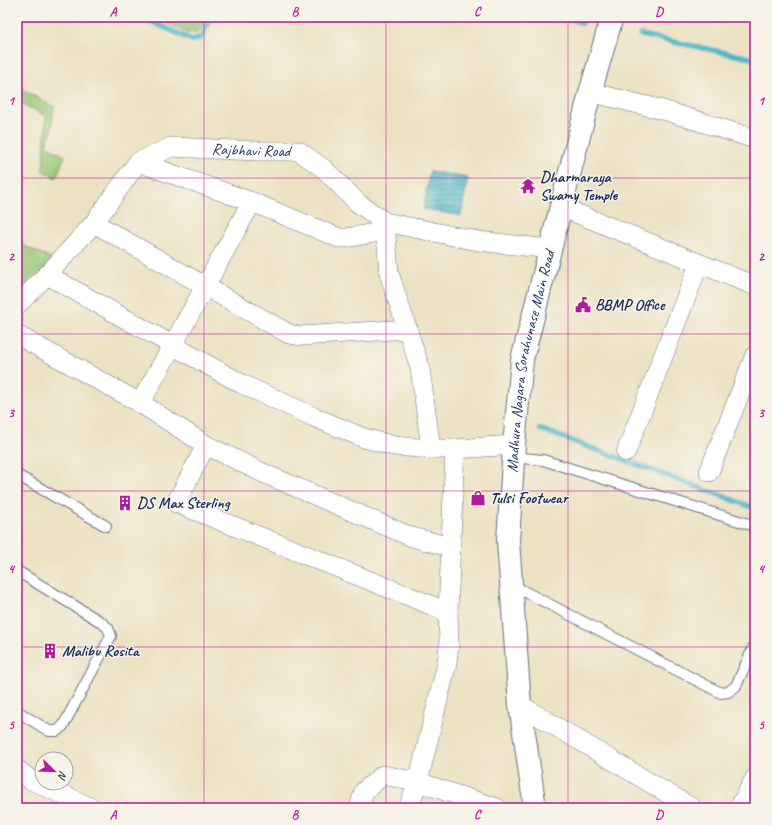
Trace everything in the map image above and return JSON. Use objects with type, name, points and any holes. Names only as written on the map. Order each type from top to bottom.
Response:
[{"type":"street","name":"Madhura Nagara Sorahunase Main Road","points":[[535,808],[520,705],[510,584],[508,541],[513,451],[522,360],[590,93],[612,17]]},
{"type":"street","points":[[590,93],[663,110],[755,139]]},
{"type":"street","name":"Rajbhavi Road","points":[[17,305],[48,275],[94,223],[138,162],[171,147],[256,151],[299,151],[324,169],[358,203],[385,226],[478,241],[550,249]]},
{"type":"street","points":[[138,162],[252,202],[340,238],[346,238],[385,226],[389,272],[420,368],[431,449]]},
{"type":"street","points":[[140,403],[252,202]]},
{"type":"street","points":[[561,207],[755,286]]},
{"type":"street","points":[[94,223],[289,334],[301,336],[408,329]]},
{"type":"street","points":[[626,452],[699,264]]},
{"type":"street","points":[[48,275],[242,384],[364,438],[394,446],[431,449],[513,451]]},
{"type":"street","points":[[17,335],[140,403],[206,445],[263,473],[392,529],[450,547]]},
{"type":"street","points":[[709,472],[755,355]]},
{"type":"street","points":[[206,445],[176,503],[448,612]]},
{"type":"street","points":[[408,808],[418,782],[447,662],[449,645],[448,612],[455,449]]},
{"type":"street","points":[[520,705],[692,808]]},
{"type":"street","points":[[18,770],[29,779],[86,807]]},
{"type":"street","points":[[359,808],[364,791],[383,775],[418,782],[497,808]]},
{"type":"street","points":[[739,808],[755,778]]},
{"type":"lane","points":[[513,451],[755,526]]},
{"type":"lane","points":[[17,475],[106,526]]},
{"type":"lane","points":[[17,571],[101,622],[108,628],[111,636],[63,726],[57,731],[50,731],[17,711]]},
{"type":"lane","points":[[510,584],[721,693],[728,692],[736,686],[755,644]]},
{"type":"green space","points":[[155,17],[206,17],[199,32],[187,33]]},
{"type":"green space","points":[[17,86],[54,107],[51,132],[46,145],[65,156],[56,178],[43,171],[46,116],[17,101]]},
{"type":"green space","points":[[17,242],[54,260],[17,299]]},
{"type":"water","points":[[430,171],[468,178],[461,216],[423,209]]},
{"type":"waterway","points":[[144,17],[192,40],[202,37],[210,17]]},
{"type":"waterway","points":[[565,17],[582,23]]},
{"type":"waterway","points":[[641,35],[755,59]]},
{"type":"waterway","points":[[540,429],[755,508]]},
{"type":"place","name":"Dharmaraya Swamy Temple","points":[[528,186]]},
{"type":"place","name":"BBMP Office","points":[[583,305]]},
{"type":"place","name":"Tulsi Footwear","points":[[478,498]]},
{"type":"place","name":"DS Max Sterling","points":[[125,503]]},
{"type":"place","name":"Malibu Rosita","points":[[50,651]]}]
